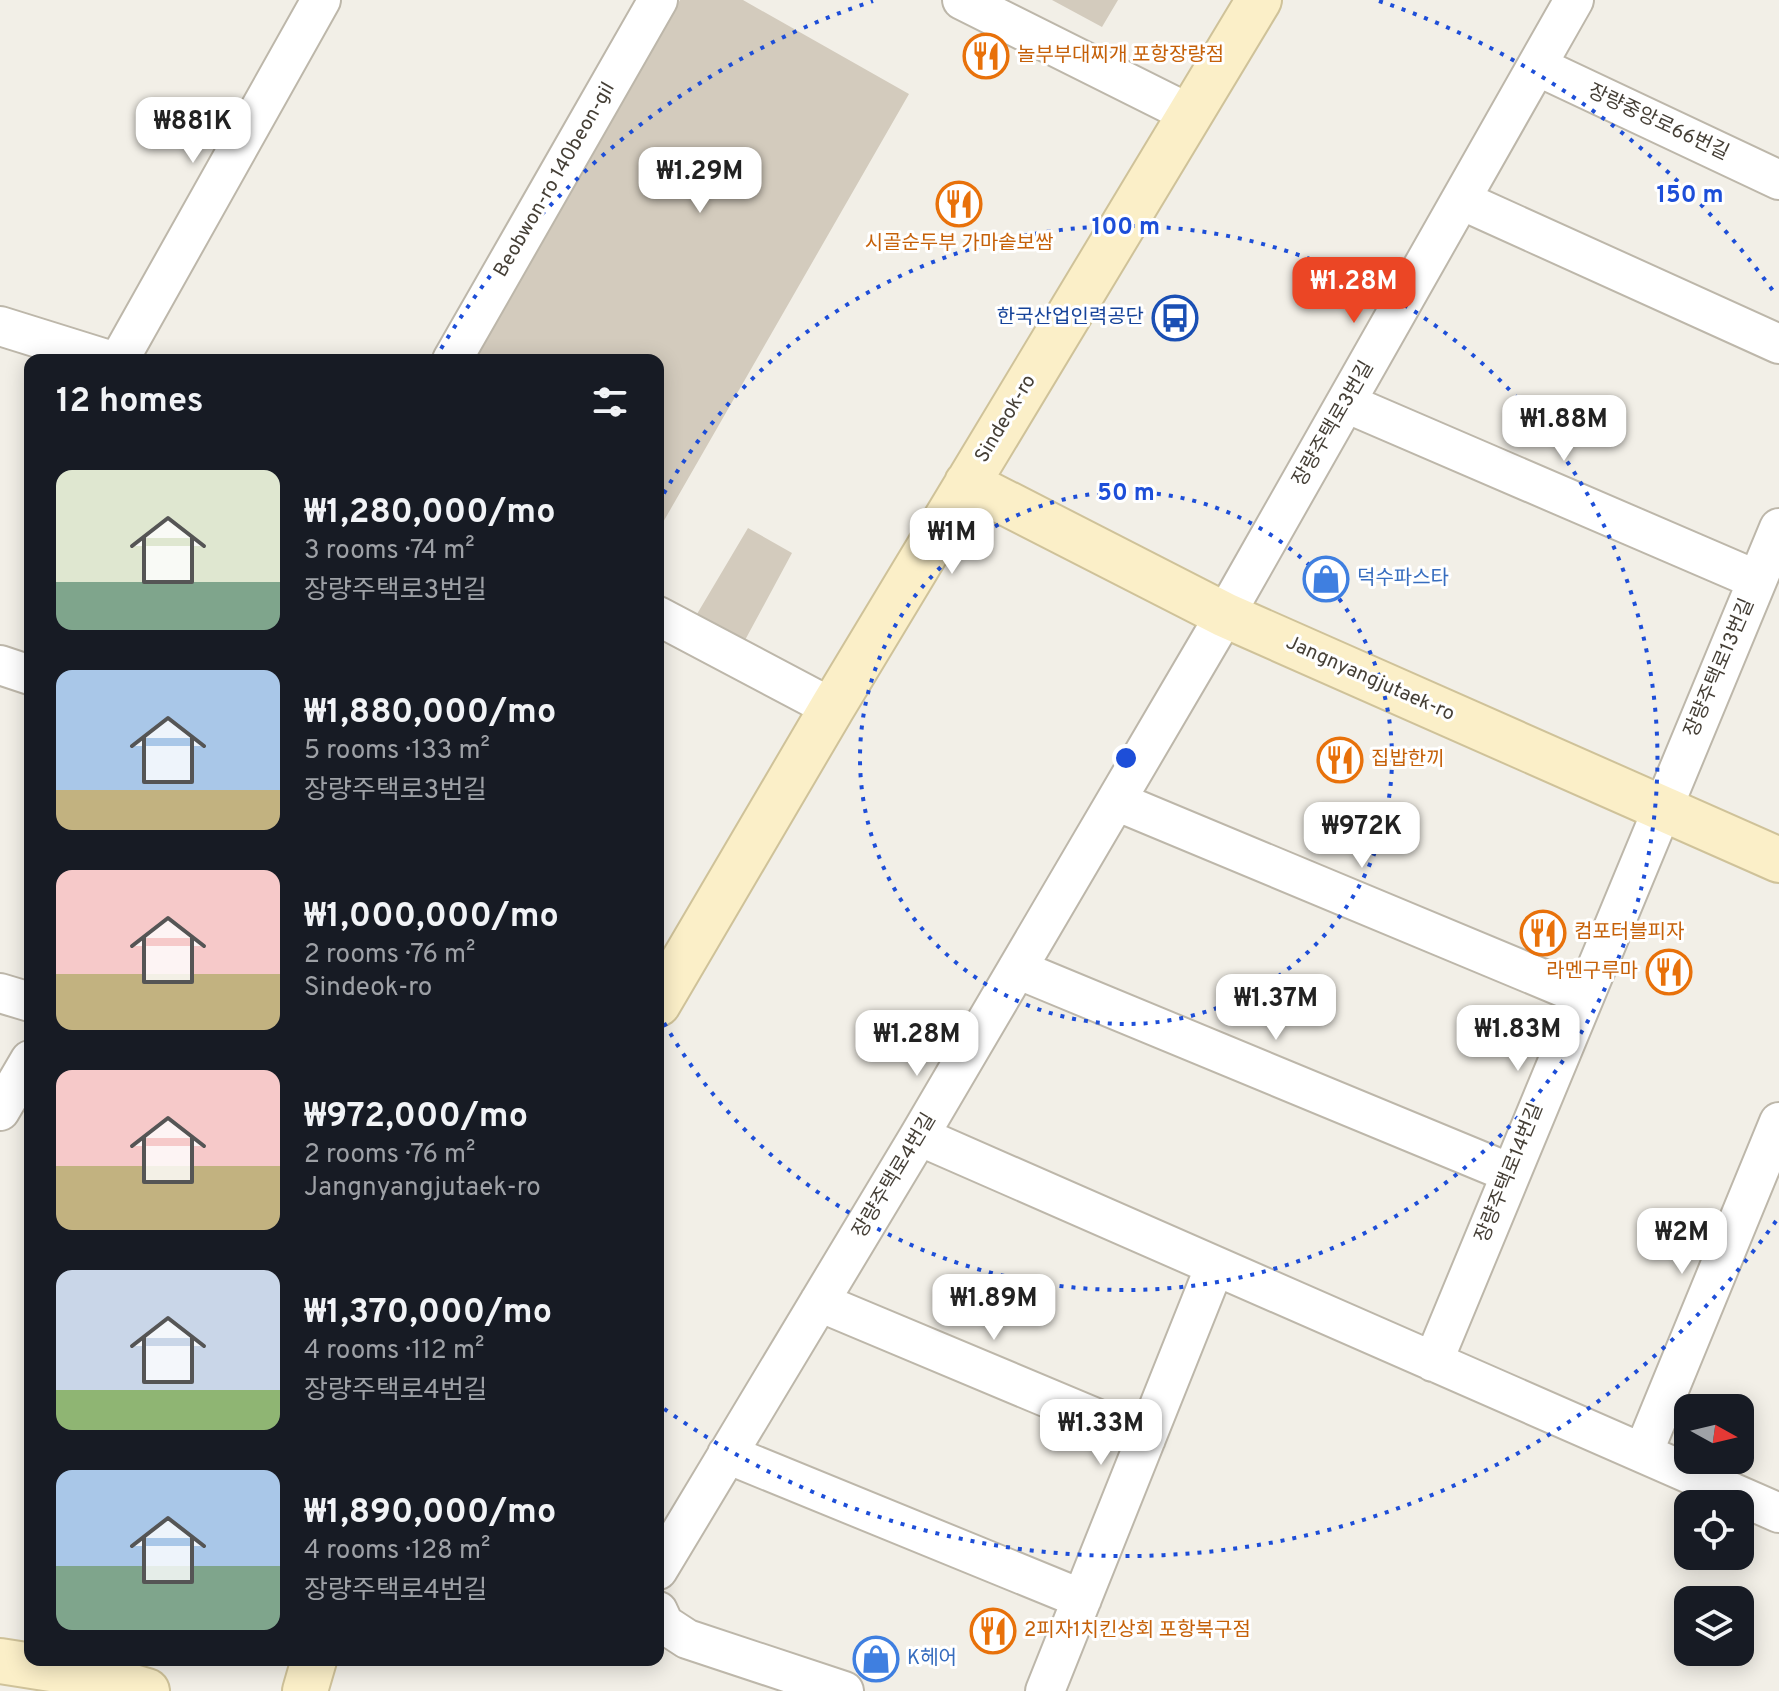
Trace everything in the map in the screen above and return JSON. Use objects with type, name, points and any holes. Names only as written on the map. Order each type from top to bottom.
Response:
[{"type":"street","points":[[122,354],[321,0]]},
{"type":"street","name":"Beobwon-ro 140beon-gil","points":[[455,354],[658,0]]},
{"type":"street","points":[[962,0],[1190,114]]},
{"type":"street","name":"Sindeok-ro","points":[[664,994],[832,708],[1259,0]]},
{"type":"street","name":"장량주택로3번길","points":[[1225,615],[1574,0]]},
{"type":"street","name":"장량중앙로66번길","points":[[1537,66],[1779,180]]},
{"type":"street","points":[[1461,200],[1779,344]]},
{"type":"street","points":[[0,326],[90,354]]},
{"type":"street","points":[[1346,403],[1757,580]]},
{"type":"street","name":"Jangnyangjutaek-ro","points":[[967,483],[1225,615],[1779,860]]},
{"type":"street","name":"장량주택로13번길","points":[[1661,808],[1779,528]]},
{"type":"street","name":"장량주택로4번길","points":[[664,1560],[919,1136],[1225,615]]},
{"type":"street","points":[[664,619],[832,708]]},
{"type":"street","points":[[0,665],[24,673]]},
{"type":"street","points":[[1116,801],[1584,996]]},
{"type":"street","name":"장량주택로14번길","points":[[1433,1362],[1661,808]]},
{"type":"street","points":[[1017,969],[1510,1173]]},
{"type":"street","points":[[0,993],[24,1000]]},
{"type":"street","points":[[0,1111],[24,1070]]},
{"type":"street","points":[[1643,1453],[1779,1122]]},
{"type":"street","points":[[919,1136],[1779,1513]]},
{"type":"street","points":[[1045,1691],[1215,1266]]},
{"type":"street","points":[[819,1302],[1146,1439]]},
{"type":"street","points":[[727,1454],[1082,1599]]},
{"type":"street","points":[[664,1624],[687,1639],[844,1691]]},
{"type":"street","points":[[0,1661],[24,1665]]},
{"type":"street","points":[[32,1666],[96,1676],[147,1691]]},
{"type":"street","points":[[305,1691],[312,1666]]},
{"type":"building","points":[[680,0],[743,0],[909,94],[664,521],[664,354],[476,354]]},
{"type":"building","points":[[1052,0],[1118,0],[1102,27]]},
{"type":"building","points":[[748,528],[792,553],[744,642],[697,614]]},
{"type":"place","name":"놀부부대찌개 포항장량점","points":[[986,56]]},
{"type":"place","name":"시골순두부 가마솥보쌈","points":[[959,204]]},
{"type":"place","name":"한국산업인력공단","points":[[1175,318]]},
{"type":"place","name":"덕수파스타","points":[[1326,579]]},
{"type":"place","name":"집밥한끼","points":[[1340,760]]},
{"type":"place","name":"컴포터블피자","points":[[1543,933]]},
{"type":"place","name":"라멘구루마","points":[[1669,972]]},
{"type":"place","name":"2피자1치킨상회 포항북구점","points":[[993,1631]]},
{"type":"place","name":"K헤어","points":[[876,1659]]}]
